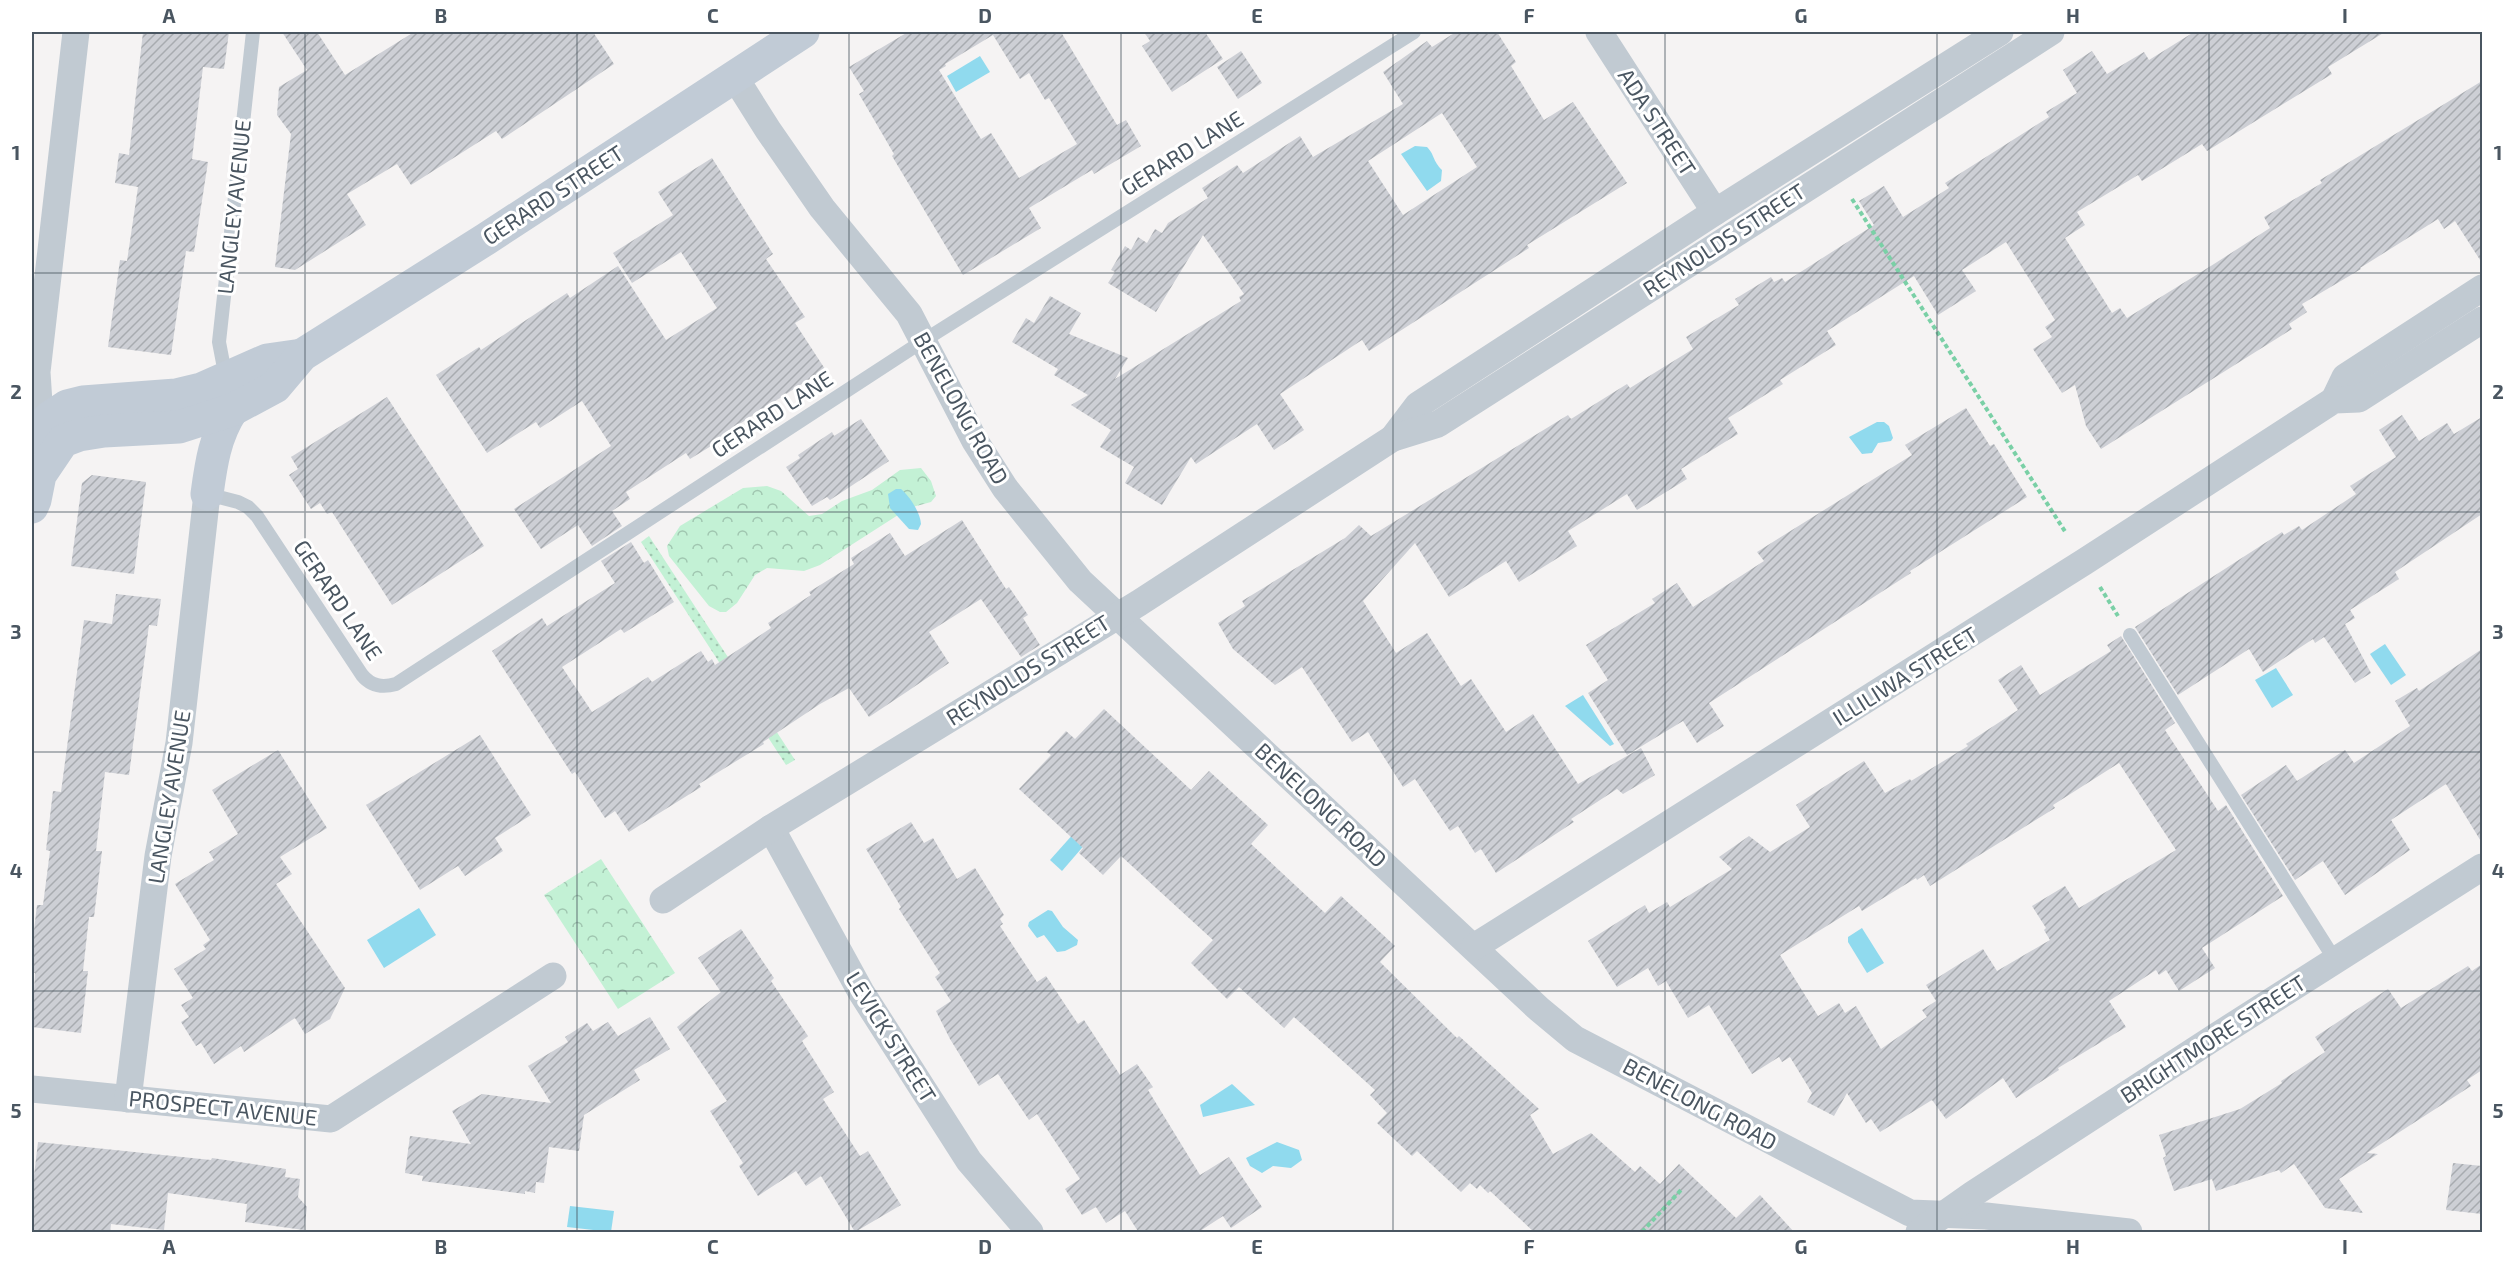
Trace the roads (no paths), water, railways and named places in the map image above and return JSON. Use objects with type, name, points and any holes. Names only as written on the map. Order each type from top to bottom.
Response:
[{"type":"main road","name":"GERARD STREET","points":[[32,507],[40,475],[63,441],[79,435],[104,431],[178,427],[232,410],[275,387],[302,355],[486,239],[803,32]]},
{"type":"main road","name":"GERARD STREET","points":[[40,428],[67,406],[83,402],[176,395],[201,389],[267,360],[302,355]]},
{"type":"main road","points":[[207,494],[214,450],[223,425],[232,410]]},
{"type":"street","points":[[40,428],[34,372],[76,32]]},
{"type":"street","name":"ADA STREET","points":[[1599,32],[1715,212]]},
{"type":"street","name":"REYNOLDS STREET","points":[[1393,438],[1418,405],[1715,212],[2000,32]]},
{"type":"street","name":"REYNOLDS STREET","points":[[663,900],[771,828],[1117,615],[1393,438],[1438,424],[2051,32]]},
{"type":"street","name":"BENELONG ROAD","points":[[734,76],[822,208],[909,314],[975,441],[1005,488],[1080,581],[1539,1009],[1575,1039],[1910,1213],[1986,1216],[2129,1233]]},
{"type":"street","name":"ILLILIWA STREET","points":[[2334,400],[2345,377],[2482,288]]},
{"type":"street","name":"ILLILIWA STREET","points":[[1473,947],[2084,562],[2334,400],[2359,399],[2482,320]]},
{"type":"street","name":"LANGLEY AVENUE","points":[[128,1099],[158,856],[179,744],[207,494]]},
{"type":"street","name":"LEVICK STREET","points":[[771,828],[861,992],[969,1161],[1030,1233]]},
{"type":"street","name":"BRIGHTMORE STREET","points":[[1919,1233],[1972,1194],[2482,867]]},
{"type":"street","name":"PROSPECT AVENUE","points":[[32,1089],[331,1119],[553,976]]},
{"type":"lane","name":"LANGLEY AVENUE","points":[[238,373],[223,363],[219,342],[254,32]]},
{"type":"lane","name":"GERARD LANE","points":[[207,494],[238,502],[248,507],[257,516],[367,682],[387,686],[396,684],[923,341],[1414,32]]},
{"type":"lane","points":[[2130,635],[2335,960]]},
{"type":"water","points":[[980,56],[990,72],[956,92],[947,76]]},
{"type":"water","points":[[1415,146],[1427,147],[1442,170],[1441,181],[1427,191],[1401,154]]},
{"type":"water","points":[[1877,422],[1884,422],[1889,426],[1893,438],[1891,441],[1878,443],[1872,453],[1862,454],[1849,437]]},
{"type":"water","points":[[896,489],[904,492],[917,510],[921,524],[918,530],[909,529],[890,508],[888,494]]},
{"type":"water","points":[[2385,644],[2406,675],[2391,685],[2370,654]]},
{"type":"water","points":[[2276,668],[2293,695],[2272,708],[2255,680]]},
{"type":"water","points":[[1583,695],[1614,744],[1610,746],[1565,706]]},
{"type":"water","points":[[1075,832],[1087,842],[1062,871],[1050,860]]},
{"type":"water","points":[[419,908],[436,935],[384,968],[367,940]]},
{"type":"water","points":[[1048,910],[1052,911],[1063,927],[1078,940],[1077,945],[1057,952],[1044,935],[1037,938],[1028,926],[1029,922]]},
{"type":"water","points":[[1862,928],[1884,963],[1867,973],[1848,942],[1848,937]]},
{"type":"water","points":[[1232,1084],[1255,1105],[1203,1117],[1200,1105]]},
{"type":"water","points":[[1277,1142],[1299,1150],[1302,1160],[1291,1168],[1273,1166],[1262,1173],[1250,1166],[1246,1158]]},
{"type":"water","points":[[570,1206],[614,1211],[611,1232],[567,1227]]}]
